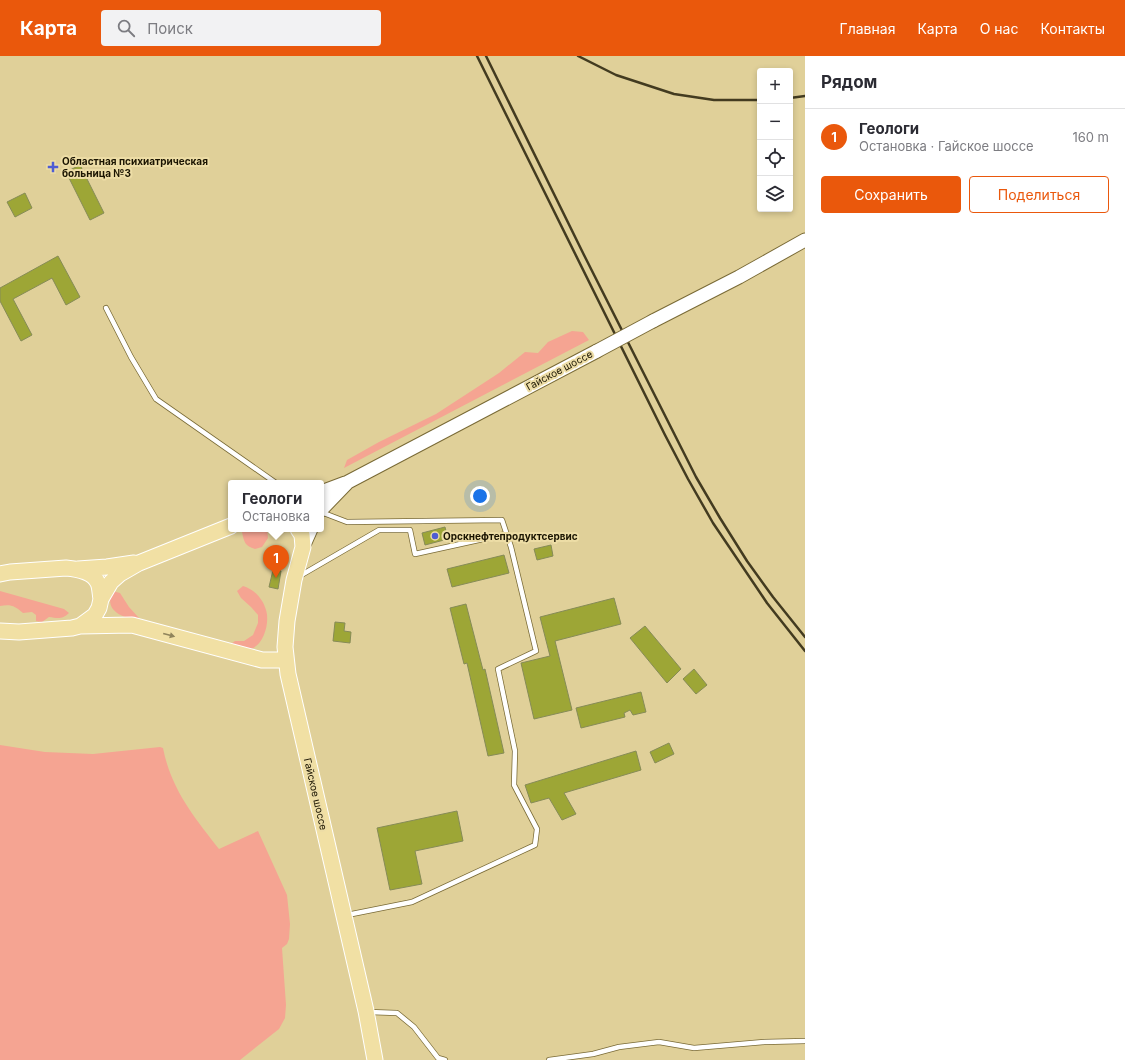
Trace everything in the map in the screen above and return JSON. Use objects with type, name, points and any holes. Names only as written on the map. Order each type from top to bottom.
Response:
[{"type":"main road","name":"Гайское шоссе","points":[[324,508],[348,482],[739,277],[805,240]]},
{"type":"main road","points":[[324,491],[348,482]]},
{"type":"main road","points":[[80,626],[95,616],[101,599],[115,578],[139,563],[228,527]]},
{"type":"main road","points":[[300,532],[302,535],[303,547]]},
{"type":"main road","name":"Гайское шоссе","points":[[310,532],[303,547],[294,580],[285,647],[286,660],[366,1011],[375,1060]]},
{"type":"main road","points":[[0,574],[17,571],[107,567],[139,563]]},
{"type":"main road","points":[[75,569],[85,572],[95,578],[98,583],[101,599]]},
{"type":"main road","points":[[0,631],[19,632],[72,628],[80,626],[132,625],[262,660],[286,660]]},
{"type":"lane","points":[[106,308],[131,357],[156,399],[272,480]]},
{"type":"lane","points":[[324,512],[347,522],[502,520],[536,651],[498,669],[515,751],[514,785],[537,829],[535,844],[412,902],[344,916]]},
{"type":"lane","points":[[378,521],[379,530]]},
{"type":"lane","points":[[294,580],[379,530],[410,530],[415,554],[506,534]]},
{"type":"lane","points":[[366,1011],[397,1013],[414,1027],[438,1058],[445,1060]]},
{"type":"lane","points":[[549,1060],[592,1054],[619,1047],[659,1042],[694,1048],[764,1042],[805,1041]]},
{"type":"shaded area","points":[[572,331],[583,332],[589,340],[344,468],[347,460],[379,442],[436,414],[499,373],[525,352],[538,353],[548,342]]},
{"type":"shaded area","points":[[242,532],[267,532],[268,538],[262,547],[255,549],[252,548],[244,541]]},
{"type":"shaded area","points":[[243,586],[251,589],[260,598],[265,606],[267,615],[265,633],[262,639],[255,647],[250,649],[228,646],[235,641],[244,641],[253,635],[258,623],[258,615],[241,598],[237,591]]},
{"type":"shaded area","points":[[0,591],[64,609],[69,613],[62,618],[49,617],[42,622],[36,621],[36,615],[32,612],[23,613],[13,606],[0,606]]},
{"type":"shaded area","points":[[112,591],[120,593],[129,607],[139,618],[138,622],[126,618],[112,608],[110,598]]},
{"type":"shaded area","points":[[0,745],[45,752],[93,754],[160,747],[163,748],[172,777],[178,790],[192,814],[219,849],[258,831],[287,895],[290,924],[289,939],[287,944],[282,948],[286,1005],[285,1018],[279,1029],[240,1060],[0,1060]]},
{"type":"building","points":[[80,165],[104,213],[90,220],[66,172]]},
{"type":"building","points":[[25,193],[32,208],[15,217],[7,202]]},
{"type":"building","points":[[58,256],[80,297],[66,305],[52,278],[13,299],[32,335],[21,341],[0,301],[0,288]]},
{"type":"building","name":"Орскнефтепродуктсервис","points":[[445,527],[448,539],[425,545],[422,533]]},
{"type":"building","points":[[551,545],[553,556],[537,560],[534,549]]},
{"type":"building","points":[[504,555],[509,573],[452,587],[447,569]]},
{"type":"building","points":[[273,570],[281,571],[278,589],[269,587]]},
{"type":"building","points":[[614,598],[621,624],[555,641],[572,710],[534,719],[521,663],[550,656],[540,617]]},
{"type":"building","points":[[466,604],[483,670],[485,669],[504,753],[488,756],[467,663],[464,664],[450,608]]},
{"type":"building","points":[[335,622],[345,623],[344,631],[351,632],[350,643],[333,641]]},
{"type":"building","points":[[645,626],[681,669],[667,683],[630,638]]},
{"type":"building","points":[[694,669],[707,685],[696,694],[683,679]]},
{"type":"building","points":[[641,692],[646,712],[633,715],[630,710],[624,713],[625,717],[581,728],[576,708]]},
{"type":"building","points":[[669,743],[674,754],[655,763],[650,752]]},
{"type":"building","points":[[636,751],[641,770],[564,793],[576,814],[562,820],[549,798],[531,803],[525,785]]},
{"type":"building","points":[[457,811],[463,841],[415,851],[422,884],[390,890],[377,828]]},
{"type":"railway","points":[[477,56],[688,479],[713,523],[767,603],[805,651]]},
{"type":"railway","points":[[486,56],[696,477],[747,561],[805,637]]},
{"type":"railway","points":[[578,56],[616,75],[674,94],[714,100],[757,100]]},
{"type":"railway","points":[[793,98],[805,96]]},
{"type":"place","name":"Областная психиатрическая больница №3","points":[[53,167]]},
{"type":"place","name":"Орскнефтепродуктсервис","points":[[435,536]]},
{"type":"place","name":"Геологи","points":[[276,578]]}]
